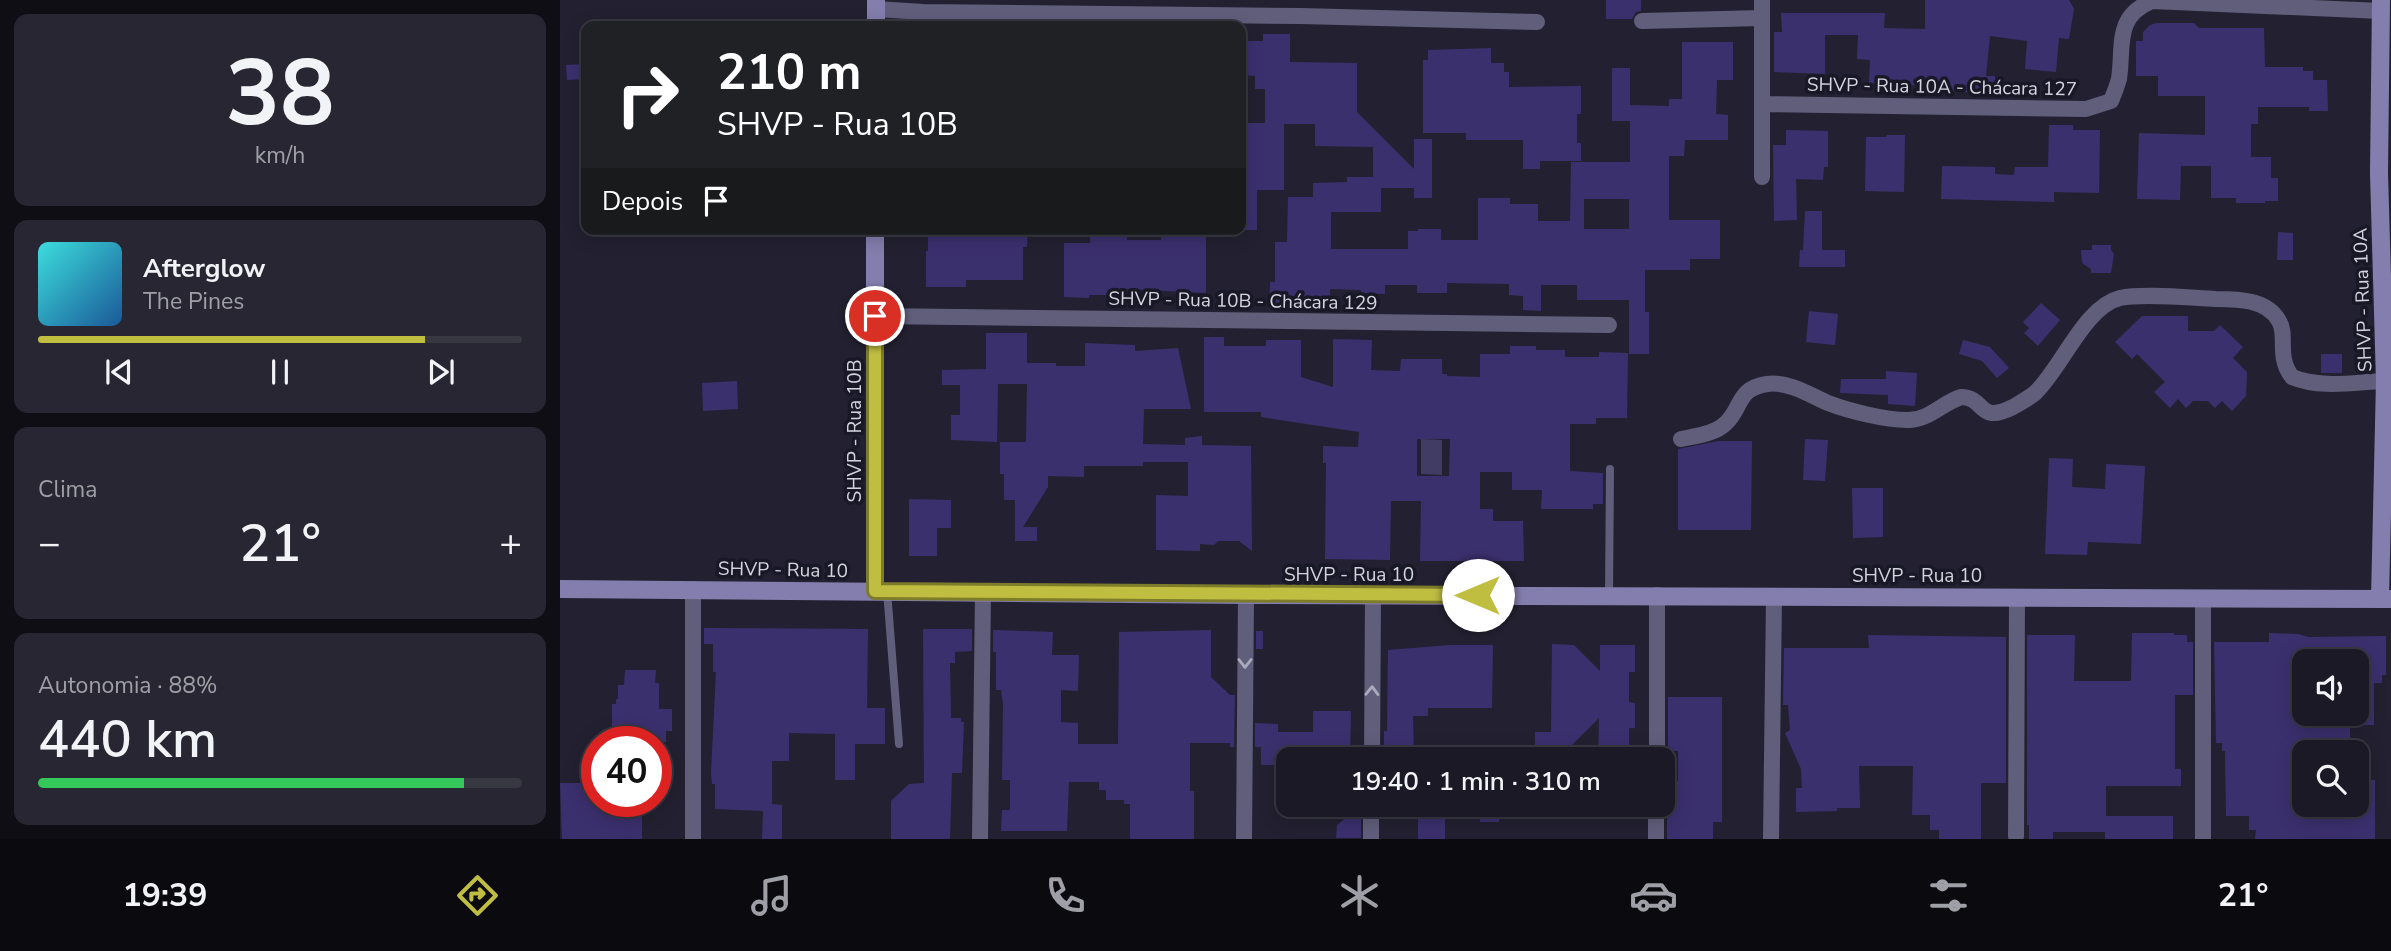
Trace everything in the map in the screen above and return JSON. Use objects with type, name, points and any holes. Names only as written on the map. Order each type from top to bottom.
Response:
[{"type":"street","points":[[1762,0],[1762,177]]},
{"type":"street","name":"SHVP - Rua 10A - Chácara 127","points":[[1763,104],[2086,109],[2111,101],[2118,82],[2124,26],[2130,15],[2140,6],[2152,1],[2381,6]]},
{"type":"street","name":"SHVP - Rua 10A","points":[[2381,6],[2386,68],[2385,599]]},
{"type":"street","points":[[876,12],[1300,16],[1537,22]]},
{"type":"street","points":[[1642,21],[1762,18]]},
{"type":"street","name":"SHVP - Rua 10B","points":[[876,235],[881,591]]},
{"type":"street","points":[[1681,439],[1717,429],[1728,422],[1740,397],[1755,387],[1771,383],[1794,388],[1831,404],[1906,421],[1923,419],[1961,397],[1976,402],[1984,412],[1998,413],[2036,393],[2092,318],[2106,304],[2120,298],[2161,297],[2255,302],[2269,310],[2280,322],[2283,360],[2292,377],[2321,384],[2385,381]]},
{"type":"street","name":"SHVP - Rua 10B - Chácara 129","points":[[875,316],[1609,326]]},
{"type":"street","name":"SHVP - Rua 10","points":[[560,589],[1246,595],[2385,599]]},
{"type":"street","points":[[693,589],[693,839]]},
{"type":"street","points":[[980,839],[983,592]]},
{"type":"street","points":[[1244,839],[1246,595]]},
{"type":"street","points":[[1372,747],[1373,595]]},
{"type":"street","points":[[1657,595],[1657,747]]},
{"type":"street","points":[[1771,839],[1774,596]]},
{"type":"street","points":[[2016,836],[2017,597]]},
{"type":"street","points":[[2203,598],[2203,839]]},
{"type":"street","points":[[1371,817],[1371,839]]},
{"type":"street","points":[[1656,817],[1656,839]]},
{"type":"lane","points":[[1609,595],[1610,468]]},
{"type":"lane","points":[[881,591],[899,744]]},
{"type":"shaded area","points":[[1421,439],[1442,440],[1442,475],[1421,474]]},
{"type":"building","points":[[1606,0],[1641,0],[1641,11],[1636,12],[1632,19],[1606,19]]},
{"type":"building","points":[[1925,0],[2069,0],[2074,9],[2069,39],[2059,38],[2056,72],[2025,69],[2027,41],[1990,36],[1986,76],[1995,76],[1995,94],[1947,91],[1947,87],[1869,83],[1870,60],[1857,59],[1858,35],[1825,35],[1825,74],[1774,72],[1774,32],[1782,32],[1781,13],[1885,13],[1884,28],[1925,29]]},
{"type":"building","points":[[2194,23],[2199,28],[2264,28],[2265,67],[2303,67],[2303,71],[2313,71],[2313,80],[2327,80],[2328,111],[2309,111],[2309,107],[2258,107],[2258,124],[2251,124],[2251,157],[2271,157],[2271,178],[2278,178],[2278,201],[2236,203],[2236,198],[2211,198],[2211,166],[2181,166],[2180,200],[2137,199],[2139,133],[2205,135],[2205,96],[2158,96],[2158,76],[2136,76],[2136,41],[2143,41],[2143,32],[2150,25]]},
{"type":"building","points":[[1263,34],[1290,34],[1290,62],[1357,63],[1357,112],[1414,169],[1414,139],[1432,139],[1432,198],[1414,198],[1414,188],[1381,188],[1381,212],[1331,212],[1331,249],[1408,249],[1408,231],[1418,229],[1441,229],[1441,240],[1478,240],[1478,198],[1510,198],[1510,204],[1538,204],[1538,221],[1570,221],[1571,162],[1630,162],[1630,121],[1612,121],[1612,68],[1630,68],[1630,105],[1669,106],[1669,99],[1682,99],[1682,42],[1733,42],[1733,80],[1717,80],[1716,114],[1728,115],[1728,140],[1685,140],[1684,156],[1669,156],[1669,220],[1720,220],[1720,259],[1690,259],[1690,270],[1645,270],[1649,354],[1629,354],[1629,300],[1577,300],[1577,285],[1541,285],[1541,311],[1523,310],[1523,296],[1509,295],[1509,284],[1447,283],[1447,293],[1417,293],[1417,285],[1385,285],[1385,294],[1330,289],[1330,309],[1269,309],[1270,282],[1275,282],[1275,242],[1287,242],[1288,197],[1313,197],[1313,183],[1347,182],[1347,177],[1373,177],[1373,147],[1315,146],[1315,124],[1284,124],[1284,190],[1257,190],[1257,230],[1246,230],[1246,123],[1265,123],[1265,89],[1255,89],[1255,76],[1246,75],[1246,41],[1263,41]],"holes":[[[1584,199],[1629,199],[1629,229],[1584,229]]]},
{"type":"building","points":[[1491,48],[1491,63],[1504,63],[1504,72],[1509,72],[1509,87],[1581,86],[1577,143],[1581,143],[1581,161],[1540,161],[1540,169],[1523,169],[1523,140],[1466,140],[1466,133],[1423,133],[1423,60],[1428,60],[1428,50]]},
{"type":"building","points":[[581,64],[581,79],[567,80],[566,65]]},
{"type":"building","points":[[2049,125],[2073,125],[2073,130],[2100,130],[2099,193],[2054,192],[2054,202],[1941,199],[1942,166],[1995,167],[1995,174],[2014,175],[2015,167],[2048,167]]},
{"type":"building","points":[[1786,130],[1828,131],[1828,167],[1824,167],[1823,180],[1796,179],[1797,220],[1774,221],[1773,145],[1786,145]]},
{"type":"building","points":[[1905,135],[1904,192],[1865,191],[1866,137]]},
{"type":"building","points":[[1805,211],[1822,211],[1822,250],[1845,250],[1845,267],[1799,267],[1800,250],[1803,250]]},
{"type":"building","points":[[2278,232],[2293,233],[2293,260],[2277,260]]},
{"type":"building","points":[[928,235],[1028,235],[1027,247],[1023,247],[1023,280],[966,280],[966,287],[926,287]]},
{"type":"building","points":[[1090,235],[1127,235],[1127,240],[1161,240],[1161,235],[1206,235],[1206,293],[1126,289],[1126,295],[1064,297],[1064,243],[1090,243]]},
{"type":"building","points":[[2092,245],[2111,245],[2114,254],[2111,273],[2091,273],[2091,269],[2082,263],[2081,250],[2092,250]]},
{"type":"building","points":[[2041,303],[2060,320],[2038,346],[2024,333],[2029,328],[2023,322]]},
{"type":"building","points":[[1809,311],[1838,314],[1835,345],[1806,342]]},
{"type":"building","points":[[2142,316],[2188,316],[2188,331],[2214,331],[2220,325],[2243,347],[2233,358],[2247,372],[2246,396],[2232,411],[2222,401],[2215,408],[2208,401],[2193,401],[2186,408],[2178,399],[2170,408],[2154,392],[2165,382],[2137,354],[2132,359],[2115,342]]},
{"type":"building","points":[[986,333],[1027,333],[1027,363],[1056,363],[1056,366],[1085,366],[1085,343],[1135,345],[1135,351],[1178,348],[1191,409],[1144,409],[1143,444],[1185,445],[1185,438],[1202,436],[1202,445],[1251,446],[1252,551],[1239,541],[1200,544],[1200,551],[1156,550],[1156,495],[1188,496],[1188,462],[1143,462],[1143,466],[1084,466],[1084,477],[1048,476],[1048,487],[1023,527],[1037,527],[1037,541],[1015,541],[1015,500],[1004,500],[1004,474],[1000,474],[1000,442],[1026,442],[1027,384],[998,384],[997,442],[951,440],[951,415],[960,415],[960,385],[942,385],[942,370],[986,369]]},
{"type":"building","points":[[1204,337],[1224,337],[1224,346],[1266,346],[1266,340],[1301,340],[1301,377],[1333,387],[1333,339],[1372,340],[1371,370],[1400,371],[1401,359],[1442,359],[1442,374],[1447,376],[1480,377],[1480,354],[1510,354],[1510,346],[1536,346],[1536,350],[1565,350],[1565,357],[1599,357],[1599,352],[1628,353],[1627,418],[1596,418],[1596,424],[1570,424],[1570,471],[1603,473],[1603,504],[1593,504],[1593,509],[1541,509],[1542,490],[1512,490],[1512,472],[1480,472],[1480,509],[1493,509],[1493,521],[1523,521],[1524,561],[1420,561],[1421,501],[1391,501],[1390,560],[1325,559],[1326,463],[1323,463],[1323,446],[1358,447],[1359,432],[1261,417],[1261,412],[1204,412]],"holes":[[[1417,439],[1450,439],[1449,476],[1417,476]]]},
{"type":"building","points":[[1963,340],[1990,347],[2009,368],[1997,378],[1982,361],[1959,354]]},
{"type":"building","points":[[2321,354],[2342,354],[2342,373],[2321,373]]},
{"type":"building","points":[[1886,371],[1917,373],[1915,406],[1888,404],[1888,395],[1840,393],[1841,379],[1886,379]]},
{"type":"building","points":[[737,381],[738,409],[703,411],[702,383]]},
{"type":"building","points":[[1805,439],[1828,440],[1825,481],[1803,480]]},
{"type":"building","points":[[1718,441],[1752,441],[1751,530],[1678,530],[1678,449]]},
{"type":"building","points":[[2049,458],[2073,459],[2072,487],[2105,489],[2106,464],[2145,466],[2141,544],[2088,542],[2087,555],[2045,554]]},
{"type":"building","points":[[1852,488],[1883,488],[1883,537],[1853,538]]},
{"type":"building","points":[[909,499],[951,500],[951,528],[937,528],[937,556],[909,556]]},
{"type":"building","points":[[704,628],[868,629],[867,708],[885,708],[885,744],[855,744],[855,780],[835,780],[835,734],[789,733],[789,761],[772,761],[772,804],[782,805],[782,839],[762,839],[763,811],[715,809],[715,784],[712,784],[711,773],[716,672],[713,672],[713,644],[704,644]]},
{"type":"building","points":[[923,629],[972,629],[972,651],[955,652],[955,663],[950,663],[951,718],[961,718],[961,722],[964,722],[962,773],[952,773],[950,839],[891,839],[891,801],[909,784],[924,783]]},
{"type":"building","points":[[993,630],[1053,632],[1052,655],[1079,655],[1078,691],[1061,690],[1061,722],[1078,723],[1078,744],[1118,744],[1119,632],[1211,630],[1211,677],[1230,695],[1235,695],[1234,747],[1230,747],[1230,743],[1190,743],[1194,839],[1130,839],[1130,804],[1124,804],[1124,800],[1106,800],[1106,790],[1099,790],[1099,782],[1069,782],[1067,831],[1001,831],[1002,810],[1010,810],[1010,780],[1002,780],[1003,704],[1001,690],[996,690]]},
{"type":"building","points":[[1256,631],[1263,631],[1263,649],[1256,649]]},
{"type":"building","points":[[2132,633],[2174,633],[2187,635],[2187,642],[2193,642],[2193,695],[2175,695],[2175,769],[2181,769],[2181,786],[2106,786],[2106,816],[2173,816],[2173,839],[2105,839],[2105,832],[2053,832],[2053,839],[2029,839],[2027,635],[2075,635],[2074,681],[2131,681]]},
{"type":"building","points":[[2269,633],[2308,637],[2386,636],[2386,675],[2382,675],[2382,683],[2374,683],[2374,725],[2369,725],[2369,649],[2292,649],[2292,726],[2350,726],[2350,740],[2292,740],[2292,817],[2369,817],[2369,780],[2375,780],[2375,839],[2255,839],[2256,830],[2249,830],[2249,816],[2226,816],[2225,751],[2222,751],[2222,743],[2216,743],[2214,642],[2269,642]]},
{"type":"building","points":[[1868,635],[2006,637],[2006,783],[1981,783],[1981,839],[1939,839],[1939,830],[1930,830],[1930,815],[1912,815],[1913,766],[1859,766],[1860,808],[1796,812],[1796,788],[1802,788],[1801,769],[1785,733],[1790,730],[1788,705],[1783,705],[1784,648],[1869,648]]},
{"type":"building","points":[[1552,644],[1574,645],[1600,671],[1600,645],[1635,645],[1635,672],[1629,672],[1629,702],[1635,703],[1635,728],[1629,728],[1629,746],[1598,747],[1599,718],[1570,747],[1535,747],[1535,732],[1551,732]]},
{"type":"building","points":[[1493,645],[1492,708],[1428,708],[1428,716],[1413,716],[1414,747],[1384,747],[1384,731],[1387,731],[1388,650]]},
{"type":"building","points":[[625,670],[656,670],[659,709],[672,709],[672,726],[612,726],[612,704],[616,704],[618,699],[618,685],[624,685]]},
{"type":"building","points":[[1668,697],[1722,697],[1722,822],[1713,822],[1713,839],[1667,839],[1667,817],[1675,817],[1675,781],[1678,781],[1678,751],[1675,751],[1675,747],[1668,747]]},
{"type":"building","points":[[1313,711],[1351,711],[1350,747],[1276,747],[1276,765],[1261,765],[1261,747],[1255,747],[1255,723],[1278,724],[1278,732],[1313,732]]},
{"type":"building","points":[[560,783],[581,783],[581,817],[642,817],[642,839],[562,839]]},
{"type":"building","points":[[1347,817],[1361,817],[1361,838],[1336,838],[1337,825]]},
{"type":"building","points":[[1418,817],[1445,817],[1445,839],[1418,839]]},
{"type":"building","points":[[1480,817],[1499,817],[1499,822],[1480,822]]},
{"type":"route","points":[[875,316],[875,591],[1478,595]]}]
